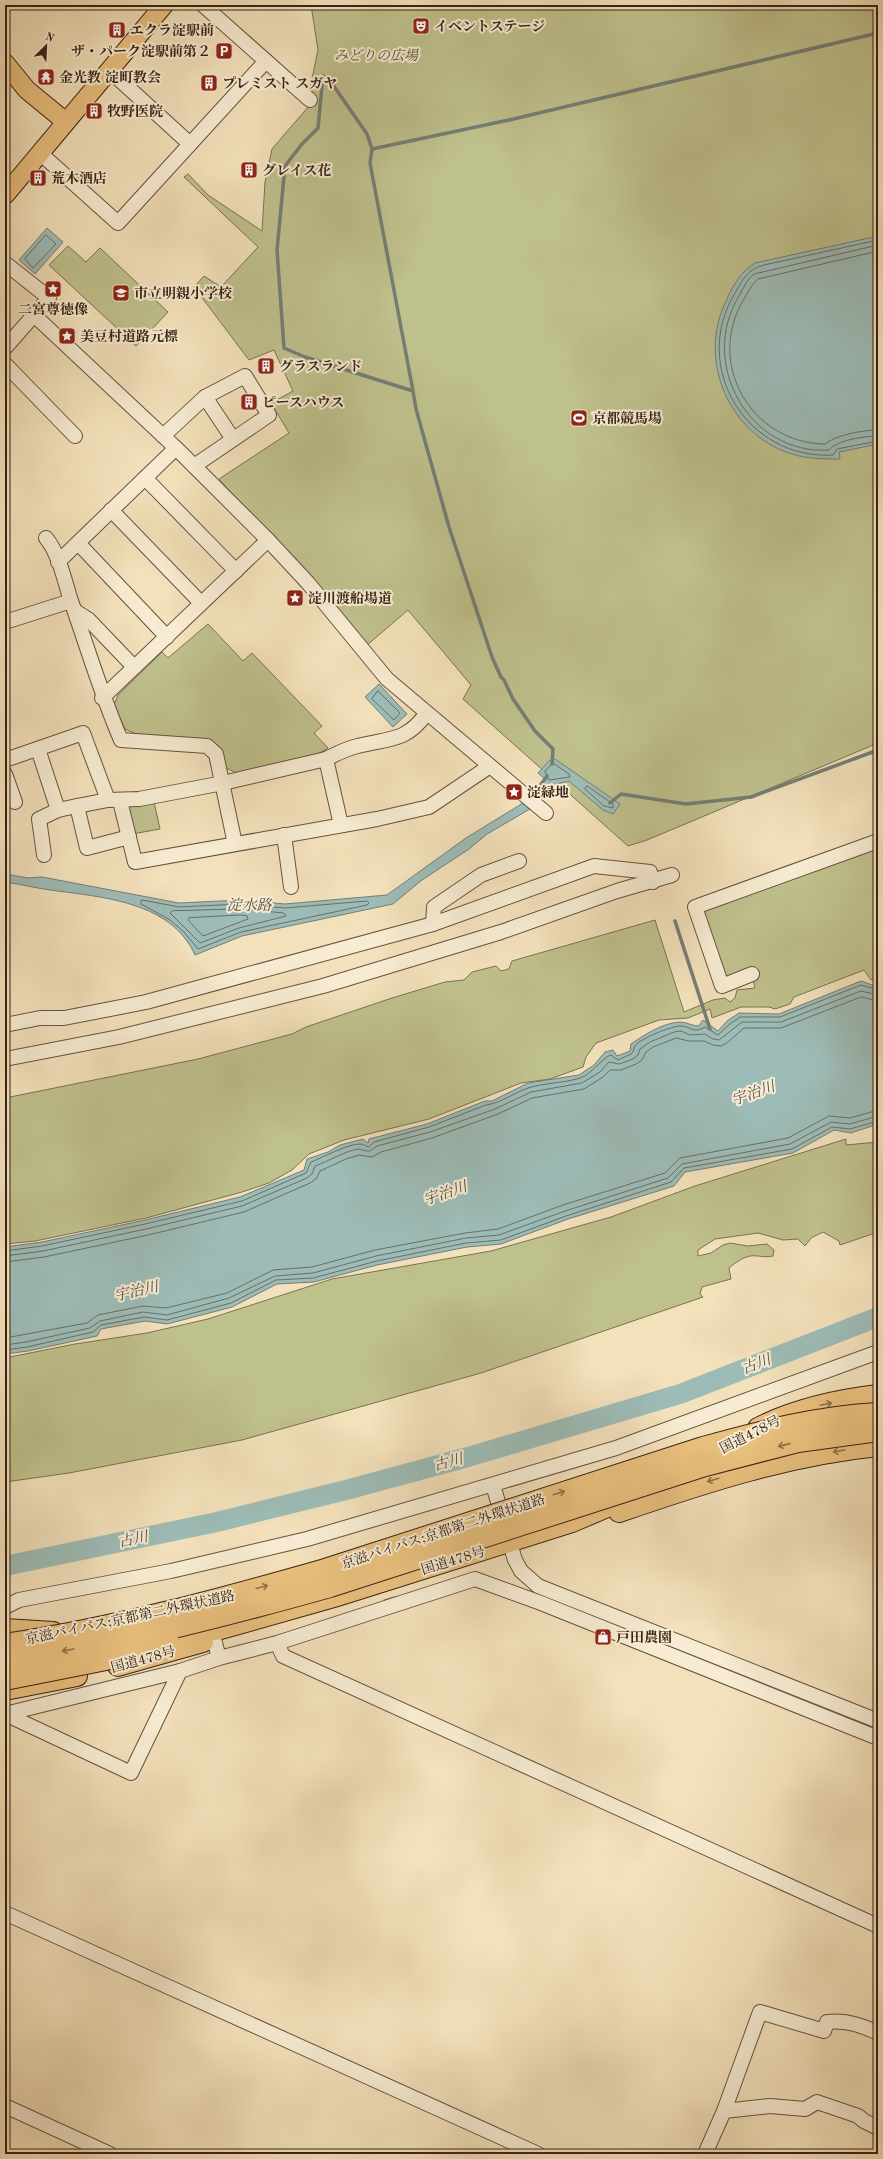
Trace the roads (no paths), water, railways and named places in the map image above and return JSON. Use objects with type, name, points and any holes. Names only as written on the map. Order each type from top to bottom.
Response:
[{"type":"highway","name":"国道478号","points":[[6,1644],[183,1635],[206,1632],[253,1621],[511,1546],[607,1509],[778,1418],[824,1404],[878,1395]]},
{"type":"highway","name":"京滋バイパス;京都第二外環状道路","points":[[6,1644],[140,1618],[264,1587],[703,1447],[760,1432],[830,1417],[878,1413]]},
{"type":"highway","name":"京滋バイパス;京都第二外環状道路","points":[[6,1644],[150,1634],[330,1587],[706,1466],[798,1442],[878,1431]]},
{"type":"highway","name":"国道478号","points":[[5,1690],[138,1661],[214,1639],[511,1546],[700,1484],[758,1467],[806,1456],[878,1446]]},
{"type":"highway","points":[[5,1680],[106,1660],[174,1641],[330,1587]]},
{"type":"main road","points":[[5,195],[164,5]]},
{"type":"main road","points":[[5,63],[27,90],[66,122]]},
{"type":"street","points":[[203,5],[310,100]]},
{"type":"street","points":[[40,153],[118,223],[266,61]]},
{"type":"street","points":[[109,70],[190,144]]},
{"type":"street","points":[[5,264],[49,298],[35,316],[5,348]]},
{"type":"street","points":[[35,316],[176,448],[268,540],[308,583],[387,680],[546,813]]},
{"type":"street","points":[[5,364],[75,436]]},
{"type":"street","points":[[163,436],[205,397],[245,376],[269,415],[194,466]]},
{"type":"street","points":[[205,397],[234,439]]},
{"type":"street","points":[[58,562],[176,448]]},
{"type":"street","points":[[145,478],[236,570]]},
{"type":"street","points":[[111,510],[201,604]]},
{"type":"street","points":[[46,538],[58,562],[102,698],[121,740],[207,746],[216,754],[235,844]]},
{"type":"street","points":[[102,698],[268,540]]},
{"type":"street","points":[[78,543],[166,637]]},
{"type":"street","points":[[5,622],[73,606]]},
{"type":"street","points":[[73,606],[89,620],[134,668]]},
{"type":"street","points":[[44,855],[39,819],[58,810],[223,783],[326,759],[356,746],[403,736],[417,726],[426,714]]},
{"type":"street","points":[[5,760],[83,733],[114,800],[129,837],[135,862],[341,825],[377,820],[429,807],[490,766]]},
{"type":"street","points":[[38,749],[58,810]]},
{"type":"street","points":[[326,759],[341,825]]},
{"type":"street","points":[[5,774],[15,802]]},
{"type":"street","points":[[77,806],[87,848],[129,837]]},
{"type":"street","points":[[284,835],[291,887]]},
{"type":"street","points":[[752,974],[722,986],[695,907],[878,841]]},
{"type":"street","points":[[432,924],[434,907],[481,875],[519,861]]},
{"type":"street","points":[[5,1025],[40,1018],[64,1018],[146,1002],[432,924],[594,866],[650,872],[653,882]]},
{"type":"street","points":[[5,1059],[119,1037],[323,986],[494,935],[617,891],[672,876]]},
{"type":"street","points":[[5,1608],[19,1600],[171,1571],[307,1540],[616,1448],[878,1352]]},
{"type":"street","points":[[494,1485],[511,1546],[522,1571],[544,1597],[878,1738]]},
{"type":"street","points":[[5,1714],[180,1671],[219,1658],[277,1643],[475,1579],[544,1597],[878,1721]]},
{"type":"street","points":[[214,1639],[219,1658]]},
{"type":"street","points":[[277,1643],[283,1656],[878,1926]]},
{"type":"street","points":[[5,1714],[131,1773],[180,1671]]},
{"type":"street","points":[[5,1913],[538,2154]]},
{"type":"street","points":[[705,2154],[724,2111],[760,2012],[824,2031],[827,2022],[842,2020],[878,2033]]},
{"type":"street","points":[[724,2111],[770,2106],[805,2109],[817,2102],[858,2116],[864,2121],[878,2128]]},
{"type":"street","points":[[5,2106],[110,2154]]},
{"type":"water","points":[[47,228],[63,242],[35,274],[19,260]]},
{"type":"water","points":[[878,236],[878,444],[839,452],[840,459],[822,459],[792,454],[770,444],[751,430],[736,413],[724,392],[718,370],[715,347],[718,324],[731,290],[745,270],[755,263]]},
{"type":"water","points":[[379,684],[407,714],[393,727],[365,697]]},
{"type":"water","points":[[551,759],[555,759],[620,804],[613,814],[603,810],[569,781],[551,785],[539,801],[532,795],[545,779],[538,773]]},
{"type":"water","name":"淀水路","points":[[523,803],[530,809],[487,834],[469,849],[422,880],[393,904],[242,936],[195,955],[184,937],[169,923],[152,913],[133,905],[112,899],[5,882],[5,874],[28,878],[42,877],[179,903],[241,900],[285,904],[387,895],[466,838]]},
{"type":"water","name":"宇治川","points":[[861,981],[878,987],[878,1124],[851,1133],[834,1130],[793,1153],[685,1172],[674,1186],[568,1219],[501,1244],[467,1247],[377,1265],[314,1282],[277,1284],[232,1307],[167,1324],[145,1321],[101,1329],[97,1336],[28,1351],[5,1354],[5,1247],[42,1242],[145,1220],[240,1197],[304,1170],[307,1159],[328,1152],[340,1145],[363,1139],[368,1143],[369,1139],[427,1124],[485,1101],[492,1101],[528,1083],[579,1075],[594,1065],[605,1052],[613,1050],[617,1056],[630,1051],[631,1044],[648,1033],[668,1024],[681,1022],[699,1026],[703,1020],[718,1031],[727,1021],[739,1013],[779,1014]]},
{"type":"waterway","points":[[372,149],[509,120],[878,33]]},
{"type":"waterway","points":[[413,391],[305,357],[284,348],[277,250],[285,166],[302,144],[318,128],[323,76],[331,82],[367,134],[372,149],[370,163],[413,391],[416,409],[449,527],[492,657],[513,699],[535,731],[553,749],[552,764]]},
{"type":"waterway","points":[[610,803],[621,794],[686,804],[751,797],[878,750]]},
{"type":"waterway","points":[[539,787],[547,776]]},
{"type":"waterway","points":[[675,921],[710,1029]]},
{"type":"waterway","name":"古川","points":[[5,1566],[217,1522],[346,1490],[468,1457],[680,1394],[878,1317]]},
{"type":"waterway","points":[[385,1601],[395,1598]]},
{"type":"waterway","points":[[846,1718],[868,1727]]},
{"type":"place","name":"イベントステージ","points":[[421,26]]},
{"type":"place","name":"エクラ淀駅前","points":[[117,30]]},
{"type":"place","name":"ザ・パーク淀駅前第２","points":[[224,51]]},
{"type":"place","name":"金光教 淀町教会","points":[[46,77]]},
{"type":"place","name":"プレミスト スガヤ","points":[[209,83]]},
{"type":"place","name":"牧野医院","points":[[94,111]]},
{"type":"place","name":"グレイス花","points":[[249,170]]},
{"type":"place","name":"荒木酒店","points":[[38,178]]},
{"type":"place","name":"二宮尊徳像","points":[[53,289]]},
{"type":"place","name":"市立明親小学校","points":[[121,293]]},
{"type":"place","name":"美豆村道路元標","points":[[67,336]]},
{"type":"place","name":"グラスランド","points":[[266,366]]},
{"type":"place","name":"ピースハウス","points":[[249,402]]},
{"type":"place","name":"京都競馬場","points":[[579,418]]},
{"type":"place","name":"淀川渡船場道","points":[[295,598]]},
{"type":"place","name":"淀緑地","points":[[514,792]]},
{"type":"place","name":"戸田農園","points":[[603,1637]]},
{"type":"park label","name":"みどりの広場","points":[[376,55]]}]
